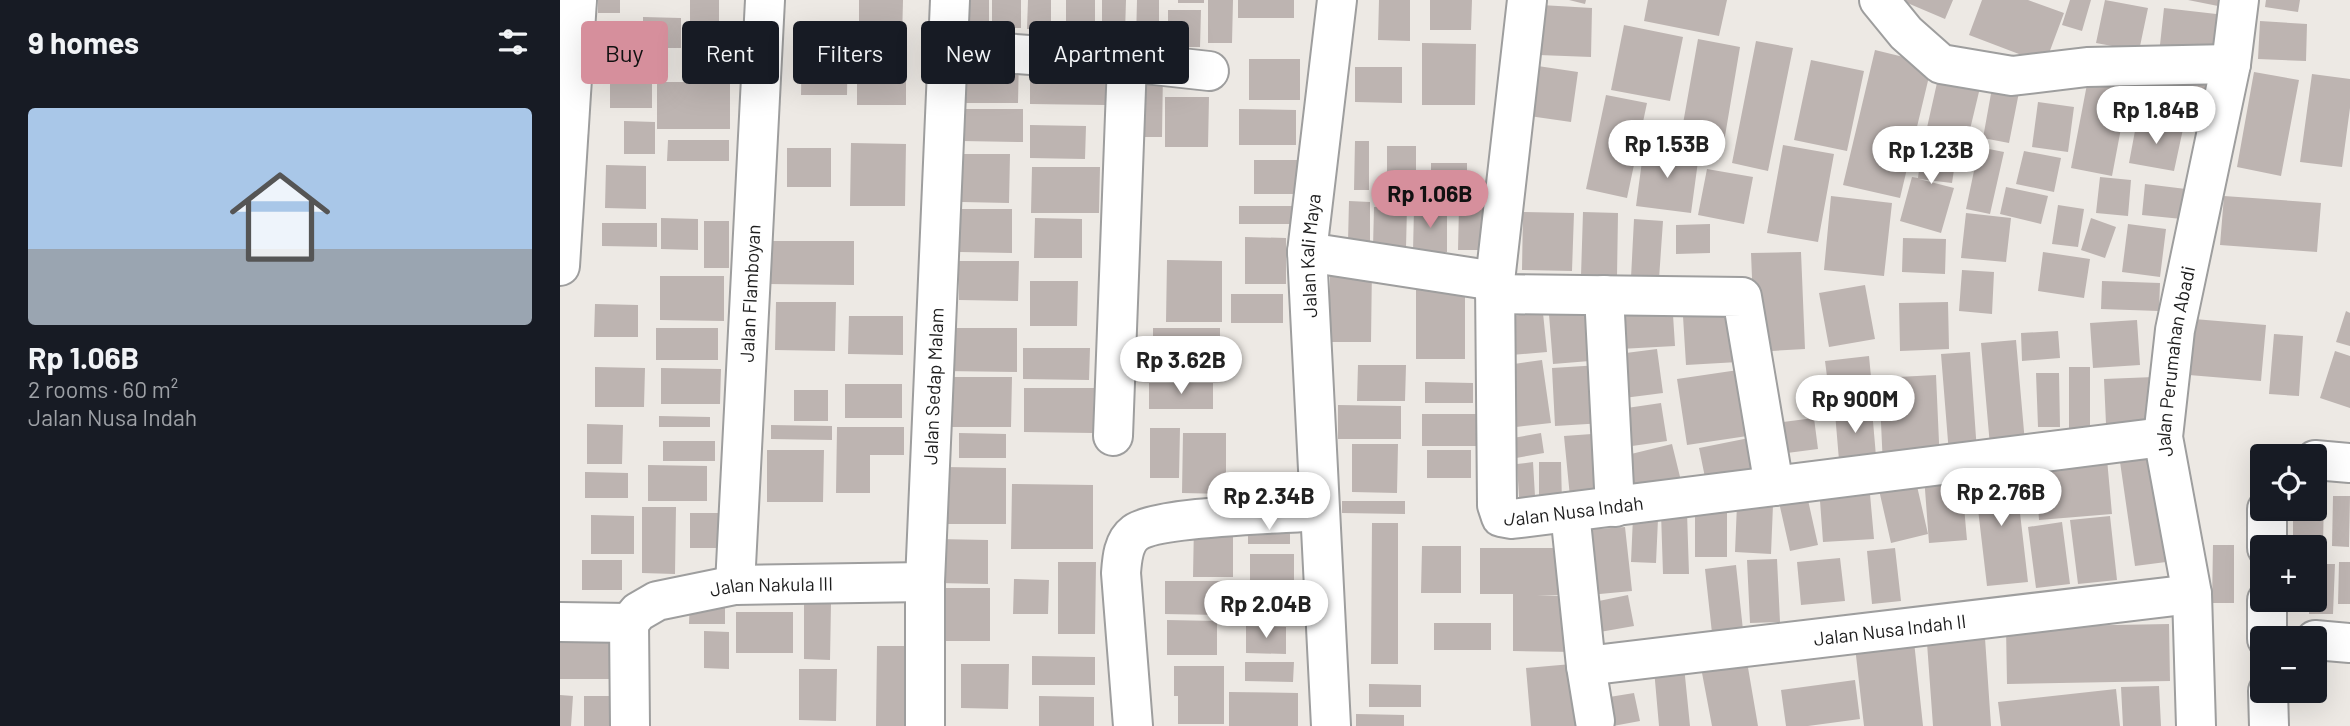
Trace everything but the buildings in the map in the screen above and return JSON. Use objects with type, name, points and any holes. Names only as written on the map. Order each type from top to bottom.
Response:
[{"type":"street","points":[[560,266],[577,0]]},
{"type":"street","name":"Jalan Flamboyan","points":[[735,584],[765,0]]},
{"type":"street","name":"Jalan Sedap Malam","points":[[949,21],[950,0]]},
{"type":"street","name":"Jalan Kali Maya","points":[[1331,726],[1307,252],[1337,0]]},
{"type":"street","name":"Jalan Nusa Indah","points":[[1527,0],[1495,287],[1497,505],[1501,517],[1512,519],[1615,507],[2164,437]]},
{"type":"street","points":[[1879,0],[1906,33],[1941,64],[2012,76],[2087,67],[2231,64]]},
{"type":"street","name":"Jalan Perumahan Abadi","points":[[2196,726],[2192,594],[2164,437],[2175,330],[2231,64],[2239,0]]},
{"type":"street","points":[[1189,69],[1209,71]]},
{"type":"street","name":"Jalan Sedap Malam","points":[[925,726],[925,582],[946,84]]},
{"type":"street","points":[[1113,436],[1126,84]]},
{"type":"street","points":[[1307,252],[1495,287],[1605,295],[1742,297],[1774,486]]},
{"type":"street","points":[[1605,295],[1615,507]]},
{"type":"street","points":[[2327,461],[2350,463]]},
{"type":"street","points":[[1133,726],[1121,573],[1124,550],[1132,534],[1145,527],[1170,522],[1319,511]]},
{"type":"street","points":[[1570,512],[1586,666],[1595,721]]},
{"type":"street","name":"Jalan Nakula III","points":[[629,623],[638,612],[657,601],[735,584],[925,582]]},
{"type":"street","name":"Jalan Nusa Indah II","points":[[1586,666],[2192,594]]},
{"type":"street","points":[[560,622],[629,623],[630,726]]},
{"type":"street","points":[[2327,641],[2350,643]]},
{"type":"street","points":[[2268,703],[2269,726]]}]
